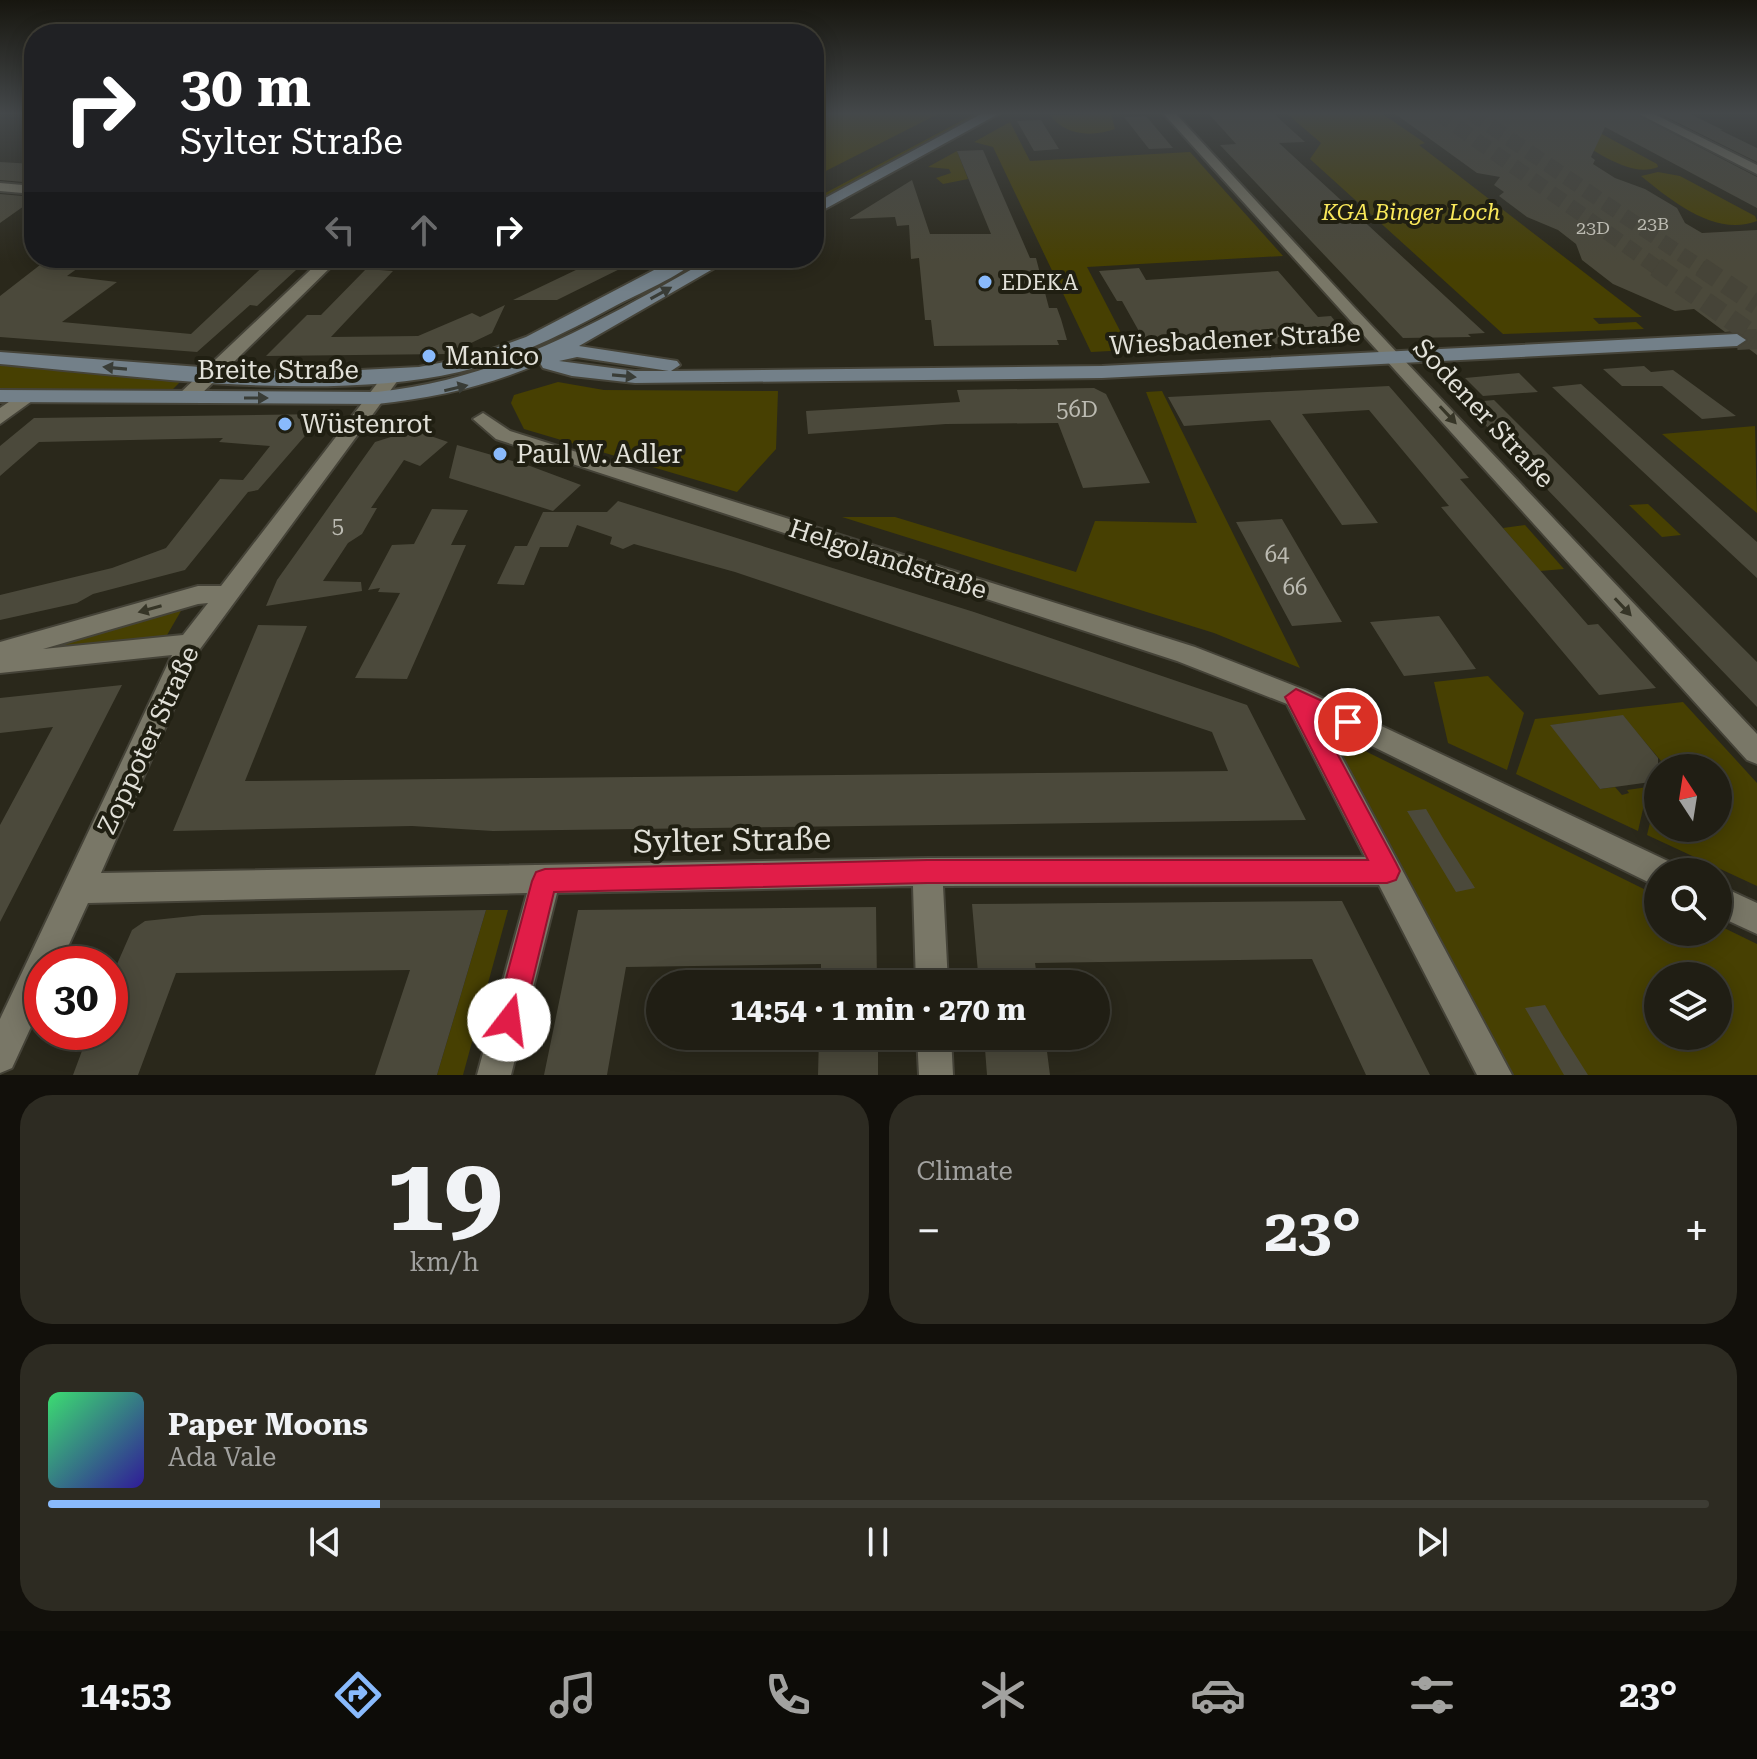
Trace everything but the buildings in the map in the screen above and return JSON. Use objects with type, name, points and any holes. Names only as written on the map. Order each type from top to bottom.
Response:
[{"type":"main road","points":[[824,189],[873,163]]},
{"type":"main road","points":[[824,205],[900,163]]},
{"type":"main road","name":"Breite Straße","points":[[0,358],[209,376],[392,376],[451,368],[526,343],[671,268]]},
{"type":"main road","name":"Breite Straße","points":[[0,396],[377,398],[469,385],[549,354],[706,268]]},
{"type":"main road","name":"Wiesbadener Straße","points":[[526,343],[549,354],[550,364],[613,375],[1102,372],[1737,340]]},
{"type":"street","name":"Sodener Straße","points":[[1214,163],[1757,752]]},
{"type":"street","points":[[0,187],[24,189]]},
{"type":"street","points":[[186,398],[322,268]]},
{"type":"street","name":"Zoppoter Straße","points":[[52,946],[190,644],[392,376]]},
{"type":"street","points":[[0,418],[25,397]]},
{"type":"street","name":"Helgolandstraße","points":[[483,419],[503,435],[1186,654],[1296,697],[1644,865]]},
{"type":"street","points":[[0,652],[198,595],[226,594]]},
{"type":"street","points":[[0,663],[190,644]]},
{"type":"street","points":[[1296,697],[1495,1075]]},
{"type":"street","name":"Sylter Straße","points":[[79,889],[927,872],[1387,871]]},
{"type":"street","points":[[927,872],[931,970]]},
{"type":"street","points":[[494,1075],[545,881]]},
{"type":"street","points":[[1732,907],[1757,919]]},
{"type":"street","name":"Zoppoter Straße","points":[[0,1056],[24,1006]]},
{"type":"street","points":[[935,1050],[936,1075]]},
{"type":"green space","points":[[824,163],[841,163],[824,172]]},
{"type":"green space","points":[[882,163],[891,163],[824,200],[824,194]]},
{"type":"green space","points":[[935,163],[962,163],[968,179],[943,184],[936,178],[951,173],[949,169],[928,167]]},
{"type":"green space","points":[[1001,163],[1200,163],[1283,256],[1087,267],[1130,350],[1091,352]]},
{"type":"green space","name":"KGA Binger Loch","points":[[1315,163],[1443,163],[1642,317],[1593,318],[1599,324],[1636,322],[1644,329],[1503,334]]},
{"type":"green space","points":[[1655,163],[1658,167],[1646,170],[1620,164]]},
{"type":"green space","points":[[1658,172],[1680,176],[1755,216],[1757,221],[1741,225],[1726,224],[1695,214],[1641,176]]},
{"type":"green space","points":[[0,365],[182,380],[171,391],[0,389]]},
{"type":"green space","points":[[558,382],[604,390],[778,391],[776,449],[737,492],[524,429],[511,403],[514,395]]},
{"type":"green space","points":[[1162,391],[1300,668],[1214,633],[842,517],[895,517],[1076,572],[1095,521],[1197,523],[1146,392]]},
{"type":"green space","points":[[1755,426],[1757,513],[1662,434]]},
{"type":"green space","points":[[1648,504],[1681,535],[1662,537],[1629,505]]},
{"type":"green space","points":[[1525,525],[1564,569],[1540,571],[1503,528]]},
{"type":"green space","points":[[185,604],[163,642],[60,653],[67,636]]},
{"type":"green space","points":[[1488,676],[1524,713],[1507,770],[1448,743],[1434,682]]},
{"type":"green space","points":[[1683,702],[1731,754],[1655,754],[1623,716],[1551,725],[1600,789],[1615,787],[1622,795],[1629,793],[1627,790],[1644,788],[1638,831],[1516,774],[1535,719]]},
{"type":"green space","points":[[1347,742],[1644,889],[1644,946],[1732,946],[1732,932],[1757,944],[1757,1075],[1511,1075],[1328,746]]},
{"type":"green space","points":[[1732,756],[1757,783],[1757,886],[1732,874],[1732,858],[1697,858],[1662,842],[1732,842]]},
{"type":"green space","points":[[486,910],[508,910],[463,1075],[437,1075]]},
{"type":"tunnel","points":[[1509,163],[1659,269]]},
{"type":"tunnel","points":[[1546,163],[1703,269]]},
{"type":"tunnel","points":[[1656,267],[1757,338]]},
{"type":"tunnel","points":[[1701,267],[1757,305]]},
{"type":"tunnel","points":[[1737,340],[1757,339]]},
{"type":"place","name":"EDEKA","points":[[985,282]]},
{"type":"place","name":"Manico","points":[[429,356]]},
{"type":"place","name":"Wüstenrot","points":[[285,424]]},
{"type":"place","name":"Paul W. Adler","points":[[500,454]]},
{"type":"route","points":[[509,1020],[545,881],[927,872],[1387,871],[1296,697],[1348,722]]}]
